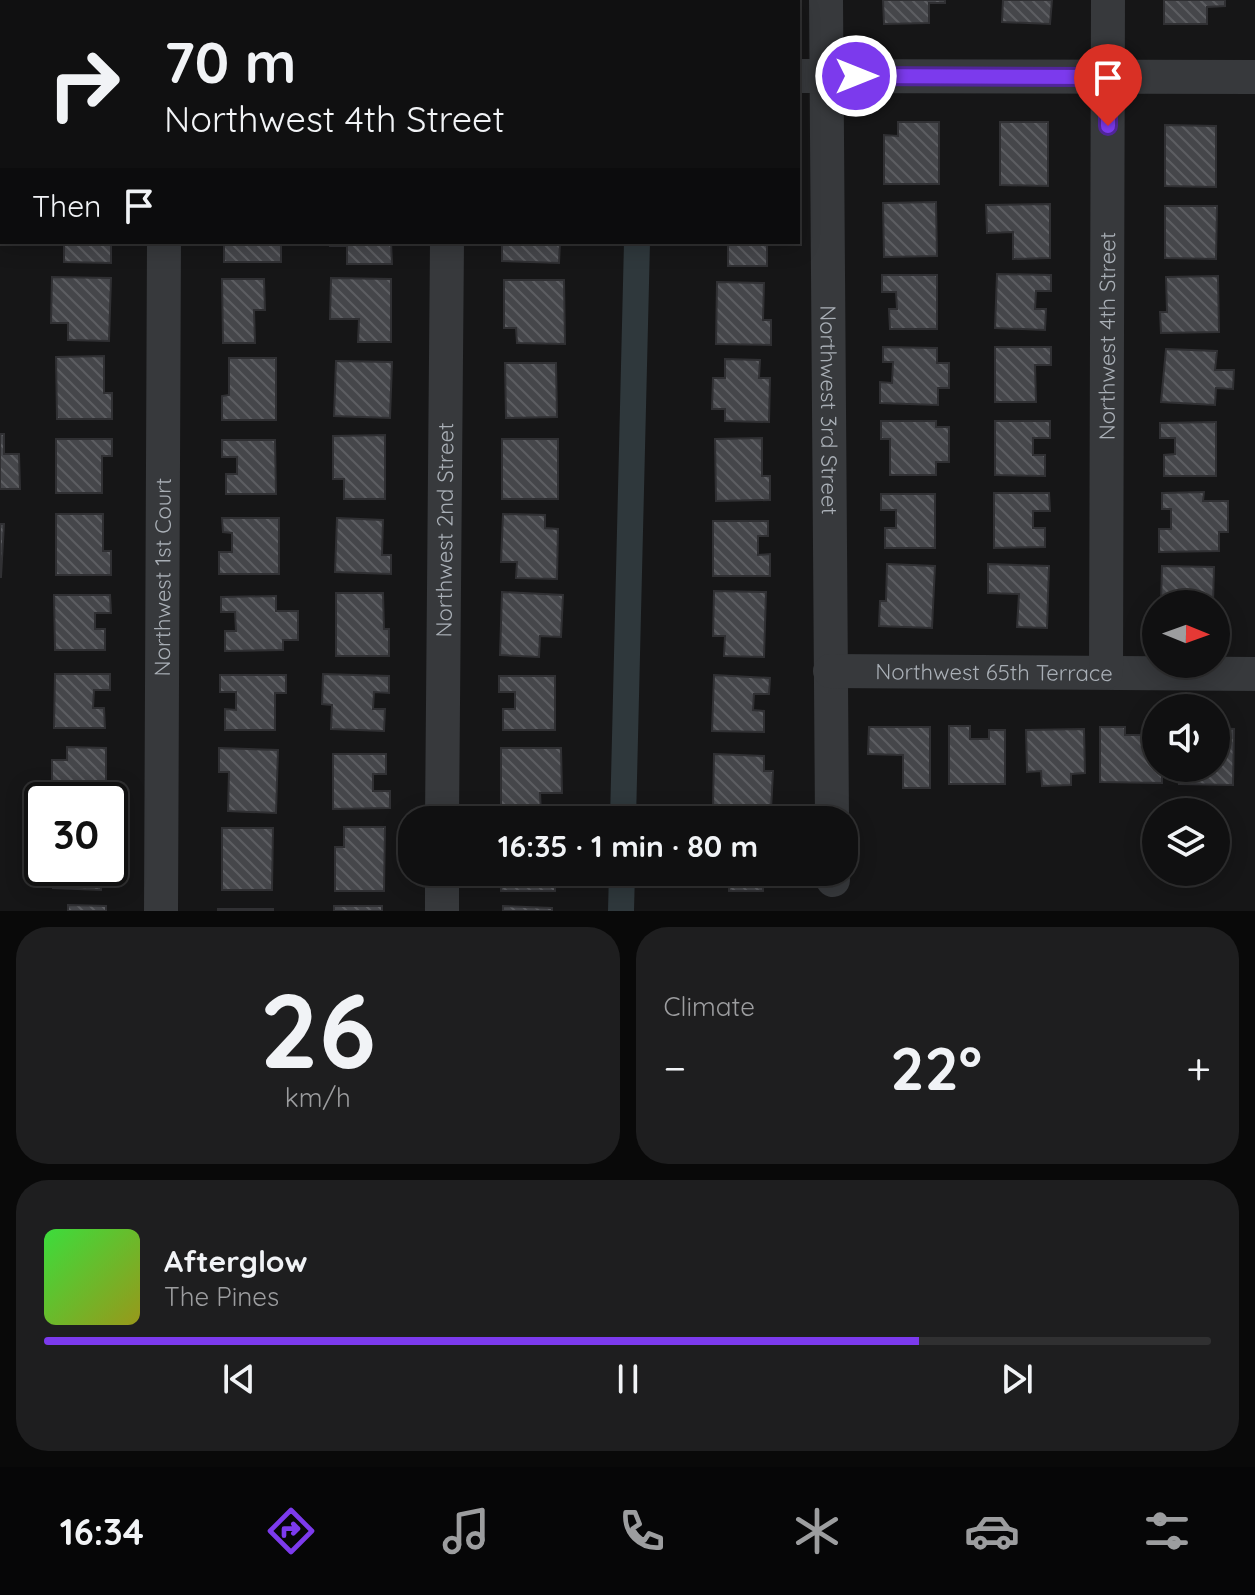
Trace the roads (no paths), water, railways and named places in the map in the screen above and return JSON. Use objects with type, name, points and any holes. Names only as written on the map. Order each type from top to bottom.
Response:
[{"type":"street","name":"Northwest 3rd Street","points":[[826,0],[812,76],[832,806]]},
{"type":"street","name":"Northwest 4th Street","points":[[1106,672],[1108,0]]},
{"type":"street","points":[[812,76],[1255,77]]},
{"type":"street","name":"Northwest 1st Court","points":[[161,911],[164,244]]},
{"type":"street","name":"Northwest 2nd Street","points":[[442,806],[447,244]]},
{"type":"street","name":"Northwest 65th Terrace","points":[[830,671],[1255,674]]},
{"type":"street","points":[[442,886],[442,911]]},
{"type":"waterway","points":[[623,806],[637,244]]},
{"type":"waterway","points":[[621,911],[622,886]]}]
